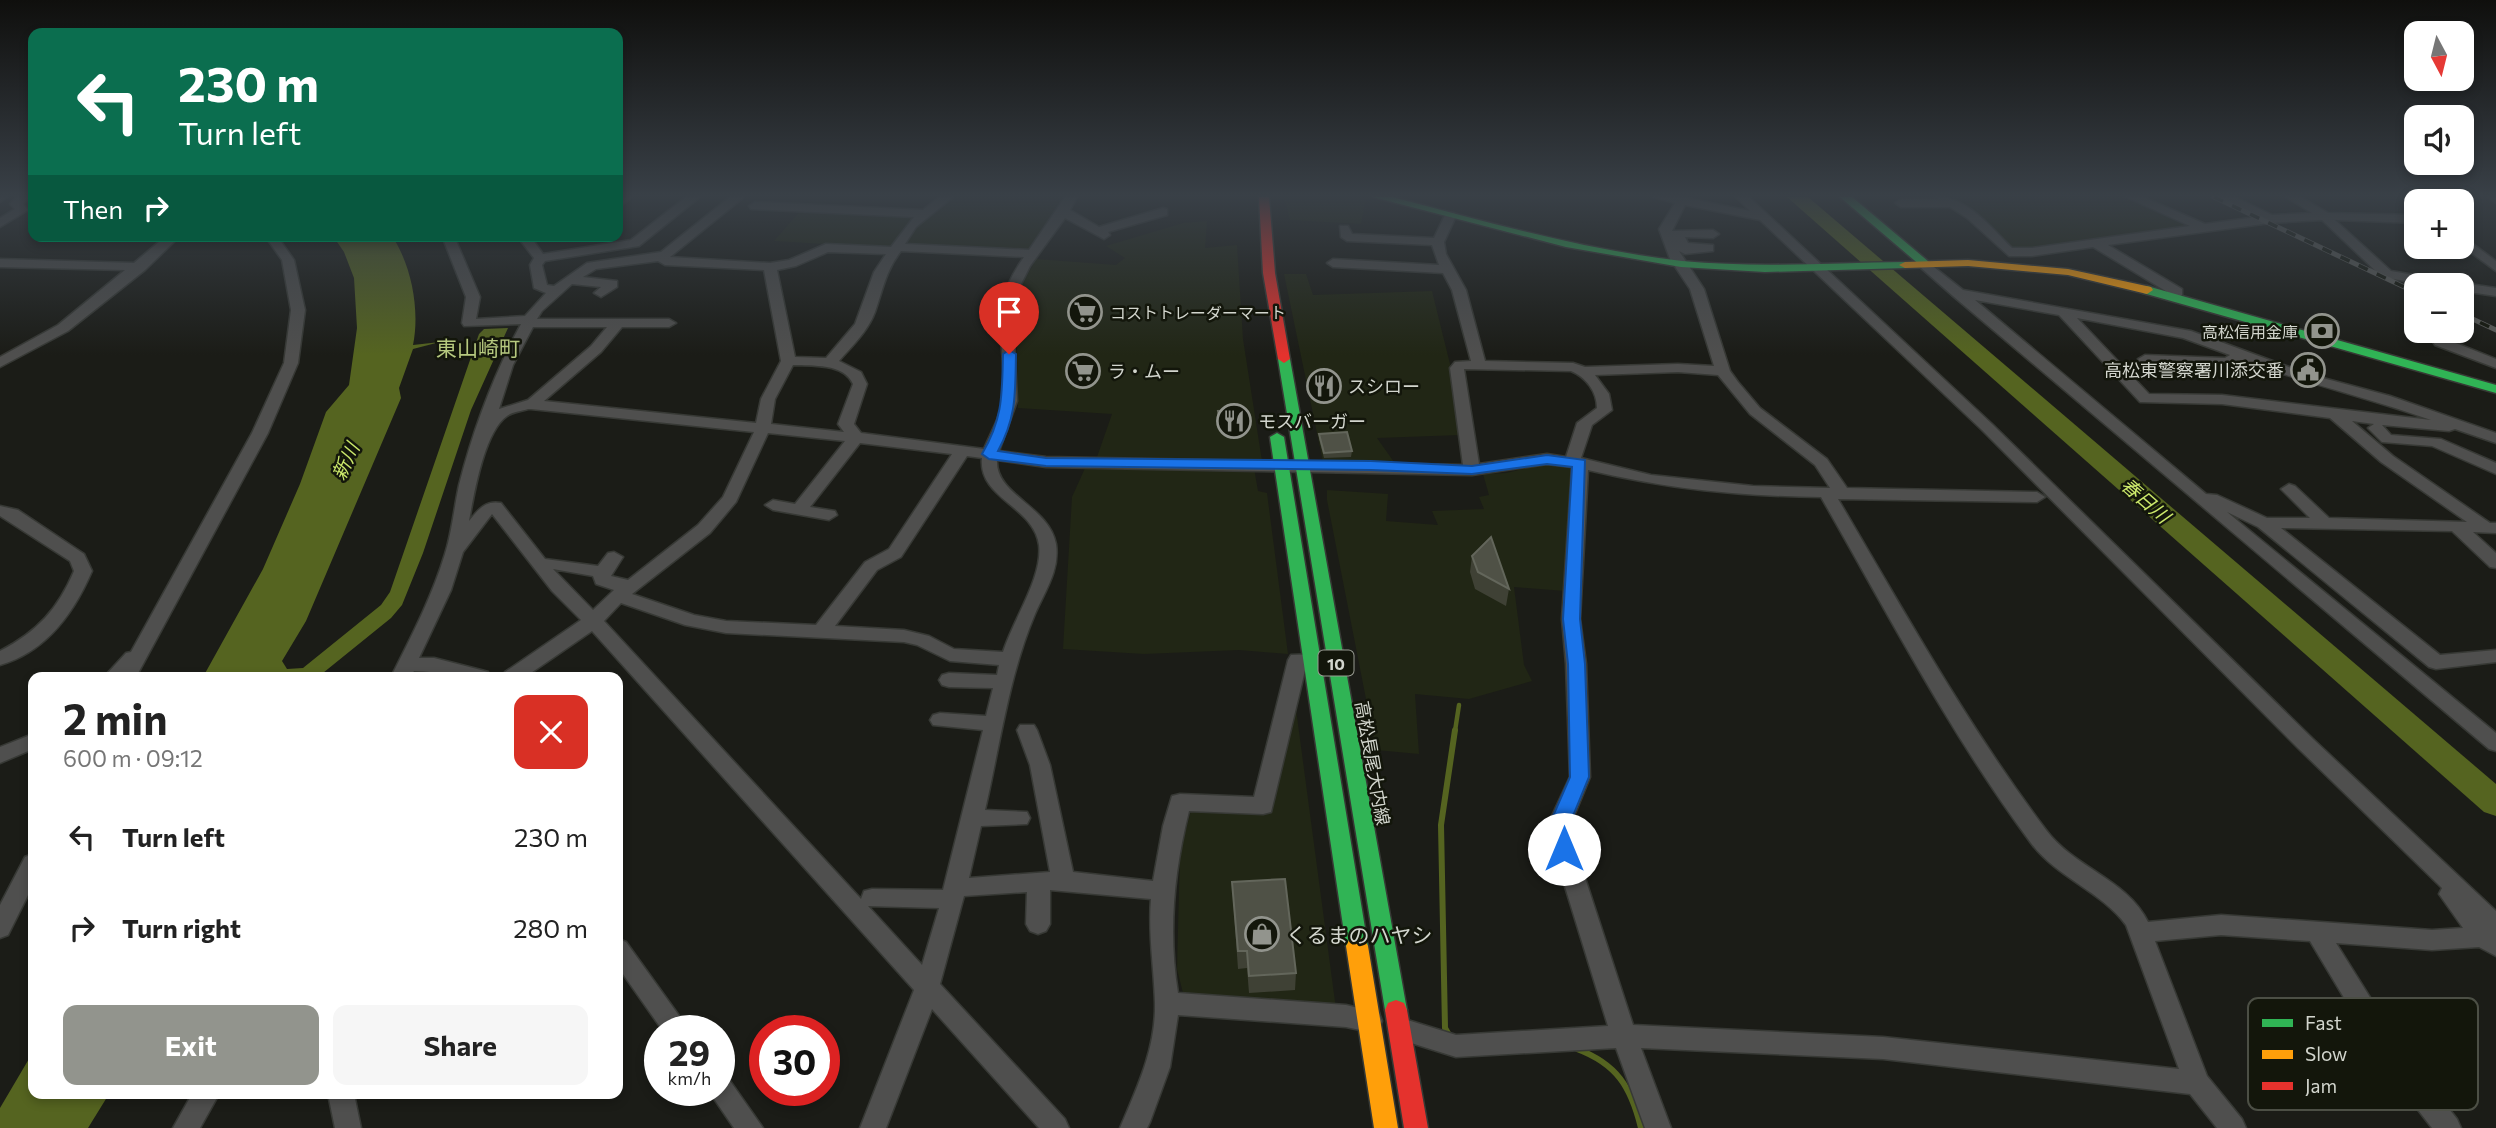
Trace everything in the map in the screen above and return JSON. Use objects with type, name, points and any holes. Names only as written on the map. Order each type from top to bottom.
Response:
[{"type":"main road","points":[[1254,250],[1264,343]]},
{"type":"main road","name":"高松長尾大内線","points":[[1267,250],[1269,273],[1416,1128]]},
{"type":"main road","points":[[1587,250],[1688,265],[1818,267],[1918,264],[2030,267],[2173,296],[2496,389]]},
{"type":"main road","points":[[1902,250],[1918,264]]},
{"type":"main road","name":"10","points":[[1275,416],[1386,1128]]},
{"type":"street","points":[[0,363],[63,328],[159,250]]},
{"type":"street","points":[[130,672],[260,433],[291,363],[298,310],[288,260],[281,250]]},
{"type":"street","points":[[454,250],[473,297],[469,323],[668,323]]},
{"type":"street","points":[[534,250],[540,258]]},
{"type":"street","points":[[540,258],[604,250]]},
{"type":"street","points":[[404,671],[442,590],[455,551],[468,483],[499,387],[528,322],[557,290],[592,266],[661,256],[669,250]]},
{"type":"street","points":[[661,256],[665,261],[771,267],[792,263],[822,250]]},
{"type":"street","points":[[830,362],[869,313],[880,272],[896,250]]},
{"type":"street","points":[[914,250],[1034,254]]},
{"type":"street","points":[[873,1128],[927,987],[1010,659],[1047,567],[1048,553],[1037,520],[990,474],[989,454],[1003,429],[1010,398],[1007,323],[1010,292],[1037,250]]},
{"type":"street","points":[[1439,250],[1459,290],[1479,364]]},
{"type":"street","points":[[1673,250],[1676,259],[1688,265]]},
{"type":"street","points":[[1685,250],[1723,371],[1755,411],[1821,461],[1835,495],[1956,717],[2040,839],[2069,867],[2121,901],[2141,932],[2197,1083],[2233,1128]]},
{"type":"street","points":[[1799,250],[1987,427],[2021,464],[2435,867],[2442,884],[2492,936]]},
{"type":"street","points":[[2007,250],[2009,252],[2032,250]]},
{"type":"street","points":[[2106,250],[2177,292],[2173,296]]},
{"type":"street","points":[[2362,250],[2394,278],[2404,283]]},
{"type":"street","points":[[2474,250],[2496,267]]},
{"type":"street","points":[[540,258],[536,265],[541,288],[557,290]]},
{"type":"street","points":[[0,263],[140,267]]},
{"type":"street","points":[[1333,263],[1449,269]]},
{"type":"street","points":[[1918,264],[1958,293],[2496,744]]},
{"type":"street","points":[[519,672],[593,621],[621,594],[705,529],[722,509],[750,460],[763,428],[768,400],[788,361],[788,343],[774,302],[771,267]]},
{"type":"street","points":[[2394,278],[2404,279]]},
{"type":"street","points":[[570,279],[612,284],[601,293]]},
{"type":"street","points":[[2474,289],[2496,292]]},
{"type":"street","points":[[1958,293],[2169,329],[2303,377],[2385,399],[2496,438]]},
{"type":"street","points":[[2064,313],[2145,399],[2181,396],[2257,401],[2423,424],[2466,426]]},
{"type":"street","points":[[531,405],[596,349],[618,323]]},
{"type":"street","points":[[2444,343],[2496,364]]},
{"type":"street","points":[[2145,359],[2228,362],[2242,354]]},
{"type":"street","points":[[788,361],[830,362],[856,375],[860,384],[846,424],[856,438]]},
{"type":"street","points":[[1472,470],[1457,368],[1460,365],[1573,367],[1583,371],[1678,368],[1723,371]]},
{"type":"street","points":[[1583,371],[1596,385],[1605,403],[1604,410],[1585,423],[1576,463],[1571,619],[1576,664],[1580,777],[1563,816],[1561,838],[1624,1036],[1658,1128]]},
{"type":"street","points":[[499,387],[510,408]]},
{"type":"street","points":[[480,446],[501,414],[510,408],[531,405],[856,438],[1046,462],[1472,470],[1547,459],[1651,480],[1835,495],[2037,497]]},
{"type":"street","points":[[2331,411],[2387,459],[2492,528]]},
{"type":"street","points":[[2376,428],[2387,439],[2435,442],[2496,469]]},
{"type":"street","points":[[799,510],[856,438]]},
{"type":"street","points":[[821,632],[871,566],[895,553],[962,451]]},
{"type":"street","points":[[2021,464],[2021,475],[2037,497],[2059,513],[2079,520]]},
{"type":"street","points":[[2188,488],[2264,523],[2436,662],[2496,656]]},
{"type":"street","points":[[2289,489],[2325,523]]},
{"type":"street","points":[[773,505],[829,515]]},
{"type":"street","points":[[455,551],[486,510],[495,506],[541,565],[1056,1128]]},
{"type":"street","points":[[0,510],[12,514],[78,558],[83,571],[72,600],[52,627],[30,644],[0,659]]},
{"type":"street","points":[[2264,523],[2492,528]]},
{"type":"street","points":[[2456,526],[2496,563]]},
{"type":"street","points":[[541,565],[608,565],[602,580],[621,583],[621,594]]},
{"type":"street","points":[[621,594],[692,621],[726,627],[905,636],[922,640],[950,655],[1010,659]]},
{"type":"street","points":[[119,672],[139,654]]},
{"type":"street","points":[[1133,1128],[1151,1096],[1165,1040],[1167,1003],[1160,966],[1164,891],[1167,847],[1180,802],[1263,806],[1298,660],[1311,659]]},
{"type":"street","points":[[404,671],[434,665],[461,672]]},
{"type":"street","points":[[949,680],[1005,681]]},
{"type":"street","points":[[940,720],[994,724]]},
{"type":"street","points":[[1027,730],[1040,765],[1063,880]]},
{"type":"street","points":[[0,755],[28,743]]},
{"type":"street","points":[[971,818],[1019,818]]},
{"type":"street","points":[[0,928],[28,873]]},
{"type":"street","points":[[872,898],[952,893],[1063,880],[1164,891]]},
{"type":"street","points":[[1038,923],[1039,882]]},
{"type":"street","points":[[2141,932],[2221,925],[2432,940],[2492,936]]},
{"type":"street","points":[[2317,932],[2357,998]]},
{"type":"street","points":[[623,956],[666,1015]]},
{"type":"street","points":[[1167,1003],[1346,1016],[1456,1046],[1624,1036],[1882,1048],[2197,1083]]},
{"type":"street","points":[[186,1128],[203,1099]]},
{"type":"street","points":[[342,1099],[348,1128]]},
{"type":"street","points":[[734,1106],[750,1128]]},
{"type":"street","points":[[2434,1110],[2448,1128]]},
{"type":"shaded area","points":[[989,250],[1033,250],[1031,252]]},
{"type":"shaded area","points":[[1112,250],[1237,250],[1243,339],[1262,461],[1097,457],[1112,414],[1018,408],[1016,295],[1036,259],[1116,265],[1125,258]]},
{"type":"shaded area","points":[[1284,274],[1306,274],[1313,295],[1432,291],[1450,364],[1461,435],[1377,438],[1394,462],[1323,462]]},
{"type":"shaded area","points":[[1553,462],[1573,467],[1565,591],[1514,587],[1524,665],[1532,681],[1469,699],[1415,694],[1419,754],[1376,750],[1327,490],[1388,494],[1386,521],[1438,525],[1432,511],[1484,509],[1479,497],[1489,495],[1483,474],[1506,473]]},
{"type":"shaded area","points":[[1086,466],[1254,468],[1258,491],[1267,493],[1288,654],[1239,650],[1144,654],[1063,649],[1072,497]]},
{"type":"shaded area","points":[[1294,694],[1336,1009],[1184,997],[1177,969],[1180,851],[1191,811],[1198,808],[1270,812]]},
{"type":"water","name":"新川","points":[[342,250],[400,250],[415,303],[413,345],[440,342],[413,349],[399,388],[401,398],[306,621],[282,661],[287,669],[303,668],[381,605],[390,592],[479,334],[484,329],[508,328],[471,410],[423,553],[402,605],[391,618],[324,672],[206,672],[263,569],[300,484],[326,412],[349,385],[357,328],[354,278]]},
{"type":"water","points":[[28,1060],[28,1099],[106,1099],[88,1128],[0,1128],[0,1108]]},
{"type":"building","points":[[1239,410],[1242,423],[1220,424],[1218,411]]},
{"type":"building","points":[[1347,432],[1352,451],[1324,453],[1319,434]]},
{"type":"building","points":[[1491,537],[1509,589],[1478,572],[1472,556]]},
{"type":"building","name":"くるまのハヤシ","points":[[1285,879],[1296,973],[1249,976],[1247,951],[1238,951],[1232,882]]},
{"type":"waterway","name":"春日川","points":[[1857,250],[2496,803]]},
{"type":"waterway","points":[[1455,731],[1459,705]]},
{"type":"waterway","points":[[1449,1035],[1445,1028],[1441,825],[1455,730]]},
{"type":"waterway","points":[[1577,1049],[1602,1062],[1620,1079],[1632,1100],[1641,1128]]},
{"type":"railway","points":[[2325,250],[2404,287]]},
{"type":"railway","points":[[2474,320],[2496,330]]},
{"type":"traffic: fast","points":[[1593,250],[1643,259],[1709,266],[1765,268],[1905,265]]},
{"type":"traffic: fast","points":[[1908,250],[1925,264]]},
{"type":"traffic: fast","points":[[2147,290],[2496,389]]},
{"type":"traffic: fast","points":[[1284,359],[1396,1010]]},
{"type":"traffic: fast","points":[[1277,437],[1357,946]]},
{"type":"traffic: slow","points":[[1905,265],[1968,263],[2068,272],[2147,290]]},
{"type":"traffic: slow","points":[[1357,946],[1386,1128]]},
{"type":"traffic: jam","points":[[1267,250],[1284,359]]},
{"type":"traffic: jam","points":[[1396,1010],[1416,1128]]},
{"type":"place","name":"コストトレーダーマート","points":[[1085,312]]},
{"type":"place","name":"高松信用金庫","points":[[2322,331]]},
{"type":"place","name":"高松東警察署川添交番","points":[[2308,370]]},
{"type":"place","name":"ラ・ムー","points":[[1083,371]]},
{"type":"place","name":"スシロー","points":[[1324,386]]},
{"type":"place","name":"モスバーガー","points":[[1234,421]]},
{"type":"place","name":"くるまのハヤシ","points":[[1262,934]]},
{"type":"district","name":"東山崎町","points":[[478,347]]},
{"type":"route","points":[[1009,354],[1008,410],[1003,429],[989,454],[1046,462],[1371,466],[1472,470],[1547,459],[1580,463],[1571,619],[1576,664],[1577,753],[1580,777],[1563,816],[1561,838],[1564,849]]}]
